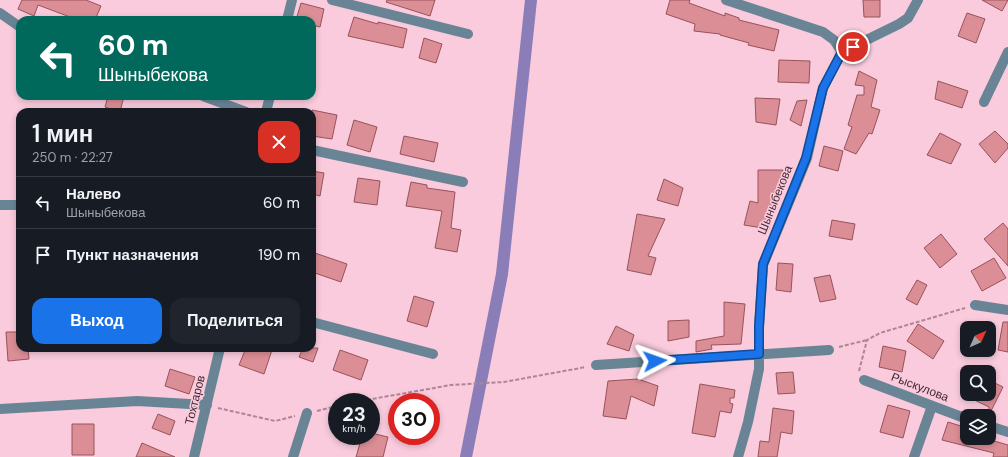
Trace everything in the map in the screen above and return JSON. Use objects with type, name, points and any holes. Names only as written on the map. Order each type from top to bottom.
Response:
[{"type":"street","points":[[288,16],[292,0]]},
{"type":"street","points":[[332,0],[468,34]]},
{"type":"street","points":[[726,0],[823,32],[834,40],[842,52],[899,24],[908,18],[918,0]]},
{"type":"street","points":[[0,13],[16,24]]},
{"type":"street","name":"Шыныбекова","points":[[738,457],[759,369],[759,327],[763,264],[806,158],[823,88],[842,52]]},
{"type":"street","points":[[984,102],[1008,52]]},
{"type":"street","points":[[214,100],[235,108]]},
{"type":"street","points":[[316,151],[463,182]]},
{"type":"street","points":[[0,205],[16,205]]},
{"type":"street","points":[[975,305],[1008,310]]},
{"type":"street","points":[[316,323],[433,354]]},
{"type":"street","points":[[596,365],[829,350]]},
{"type":"street","name":"Тохтаров","points":[[194,457],[219,352]]},
{"type":"street","name":"Рыскулова","points":[[864,380],[960,416]]},
{"type":"street","points":[[0,409],[137,401],[207,405]]},
{"type":"street","points":[[914,457],[932,406]]},
{"type":"street","points":[[293,457],[307,413]]},
{"type":"street","points":[[996,428],[1008,432]]},
{"type":"path","points":[[829,350],[867,340],[880,333],[975,305]]},
{"type":"path","points":[[864,380],[859,375],[867,340]]},
{"type":"path","points":[[380,398],[451,385],[504,382],[596,365]]},
{"type":"path","points":[[207,405],[275,421],[328,408]]},
{"type":"building","points":[[22,0],[86,0],[101,6],[97,16],[67,16],[38,5],[34,16],[18,9]]},
{"type":"building","points":[[387,0],[435,0],[430,16],[386,2]]},
{"type":"building","points":[[670,0],[690,0],[689,3],[725,16],[725,13],[739,18],[739,20],[779,30],[774,51],[748,45],[749,43],[720,34],[694,31],[695,24],[666,14]]},
{"type":"building","points":[[863,0],[880,0],[880,17],[864,17]]},
{"type":"building","points":[[982,0],[1008,0],[1002,11]]},
{"type":"building","points":[[301,3],[324,9],[320,27],[316,26],[316,16],[297,16]]},
{"type":"building","points":[[967,13],[985,19],[976,43],[958,36]]},
{"type":"building","points":[[354,17],[378,24],[378,22],[407,29],[403,48],[348,36]]},
{"type":"building","points":[[424,38],[442,44],[436,63],[419,58]]},
{"type":"building","points":[[779,60],[810,61],[809,83],[778,82]]},
{"type":"building","points":[[859,71],[877,80],[871,107],[880,110],[872,134],[869,133],[856,154],[844,149],[852,127],[848,125],[857,95],[864,95],[864,86],[855,85]]},
{"type":"building","points":[[938,81],[968,91],[962,108],[935,99]]},
{"type":"building","points":[[755,98],[780,99],[776,125],[756,122]]},
{"type":"building","points":[[107,100],[123,100],[121,108],[105,107]]},
{"type":"building","points":[[807,100],[801,126],[790,120],[797,101]]},
{"type":"building","points":[[316,111],[337,115],[332,139],[316,137]]},
{"type":"building","points":[[354,120],[377,127],[370,152],[347,145]]},
{"type":"building","points":[[995,131],[1008,144],[1008,148],[995,163],[979,144]]},
{"type":"building","points":[[940,133],[961,144],[951,164],[927,155]]},
{"type":"building","points":[[404,136],[438,143],[434,162],[400,154]]},
{"type":"building","points":[[824,146],[843,151],[838,171],[819,166]]},
{"type":"building","points":[[758,170],[783,170],[783,190],[777,190],[769,229],[744,225],[750,201],[758,203]]},
{"type":"building","points":[[316,172],[324,173],[320,196],[316,195]]},
{"type":"building","points":[[358,178],[380,181],[377,205],[354,202]]},
{"type":"building","points":[[664,179],[683,188],[678,206],[657,200]]},
{"type":"building","points":[[411,182],[427,185],[427,188],[455,192],[451,228],[461,230],[457,252],[435,248],[442,211],[406,206]]},
{"type":"building","points":[[637,214],[665,219],[648,256],[656,258],[651,275],[627,270]]},
{"type":"building","points":[[832,220],[855,224],[852,240],[829,236]]},
{"type":"building","points":[[1003,223],[1008,229],[1008,266],[984,239]]},
{"type":"building","points":[[941,234],[957,254],[940,268],[924,248]]},
{"type":"building","points":[[316,253],[347,264],[341,282],[316,273]]},
{"type":"building","points":[[994,258],[1006,278],[982,291],[971,271]]},
{"type":"building","points":[[778,263],[793,264],[791,292],[776,290]]},
{"type":"building","points":[[830,275],[836,299],[820,302],[814,278]]},
{"type":"building","points":[[917,280],[927,285],[917,305],[906,299]]},
{"type":"building","points":[[414,296],[434,302],[427,327],[407,321]]},
{"type":"building","points":[[724,302],[745,304],[741,344],[711,345],[712,349],[696,352],[696,341],[724,336]]},
{"type":"building","points":[[689,320],[689,337],[668,341],[668,321]]},
{"type":"building","points":[[1003,322],[1008,322],[1008,352],[998,350]]},
{"type":"building","points":[[918,324],[944,341],[933,359],[907,341]]},
{"type":"building","points":[[616,326],[634,335],[629,351],[607,344]]},
{"type":"building","points":[[6,332],[16,332],[16,352],[28,352],[29,359],[8,361]]},
{"type":"building","points":[[883,346],[906,351],[902,372],[879,367]]},
{"type":"building","points":[[316,348],[318,348],[313,362],[299,357],[301,352],[316,352]]},
{"type":"building","points":[[340,350],[368,360],[361,380],[333,370]]},
{"type":"building","points":[[244,352],[271,352],[264,374],[239,365]]},
{"type":"building","points":[[170,369],[195,377],[189,394],[165,386]]},
{"type":"building","points":[[793,372],[795,393],[778,394],[776,373]]},
{"type":"building","points":[[638,379],[658,386],[654,406],[631,396],[626,419],[603,416],[608,381]]},
{"type":"building","points":[[700,384],[735,390],[734,398],[730,398],[730,403],[733,404],[731,413],[720,411],[715,437],[692,433]]},
{"type":"building","points":[[996,384],[1003,387],[996,401]]},
{"type":"building","points":[[977,401],[996,401],[992,409],[989,409],[989,407]]},
{"type":"building","points":[[888,405],[910,411],[903,438],[880,432]]},
{"type":"building","points":[[773,408],[794,411],[792,434],[781,432],[777,457],[758,457],[760,441],[769,442]]},
{"type":"building","points":[[158,414],[175,421],[170,435],[152,428]]},
{"type":"building","points":[[948,422],[960,426],[960,444],[942,440]]},
{"type":"building","points":[[72,424],[94,424],[94,455],[72,455]]},
{"type":"building","points":[[380,435],[388,437],[383,457],[356,457],[359,445],[380,445]]},
{"type":"building","points":[[996,442],[1008,445],[1008,457],[993,457],[994,453],[962,445],[996,445]]},
{"type":"building","points":[[142,443],[175,457],[136,457]]},
{"type":"waterway","points":[[466,457],[502,274],[531,0]]},
{"type":"route","points":[[655,361],[759,354],[763,264],[806,158],[823,88],[842,52],[853,47]]}]
